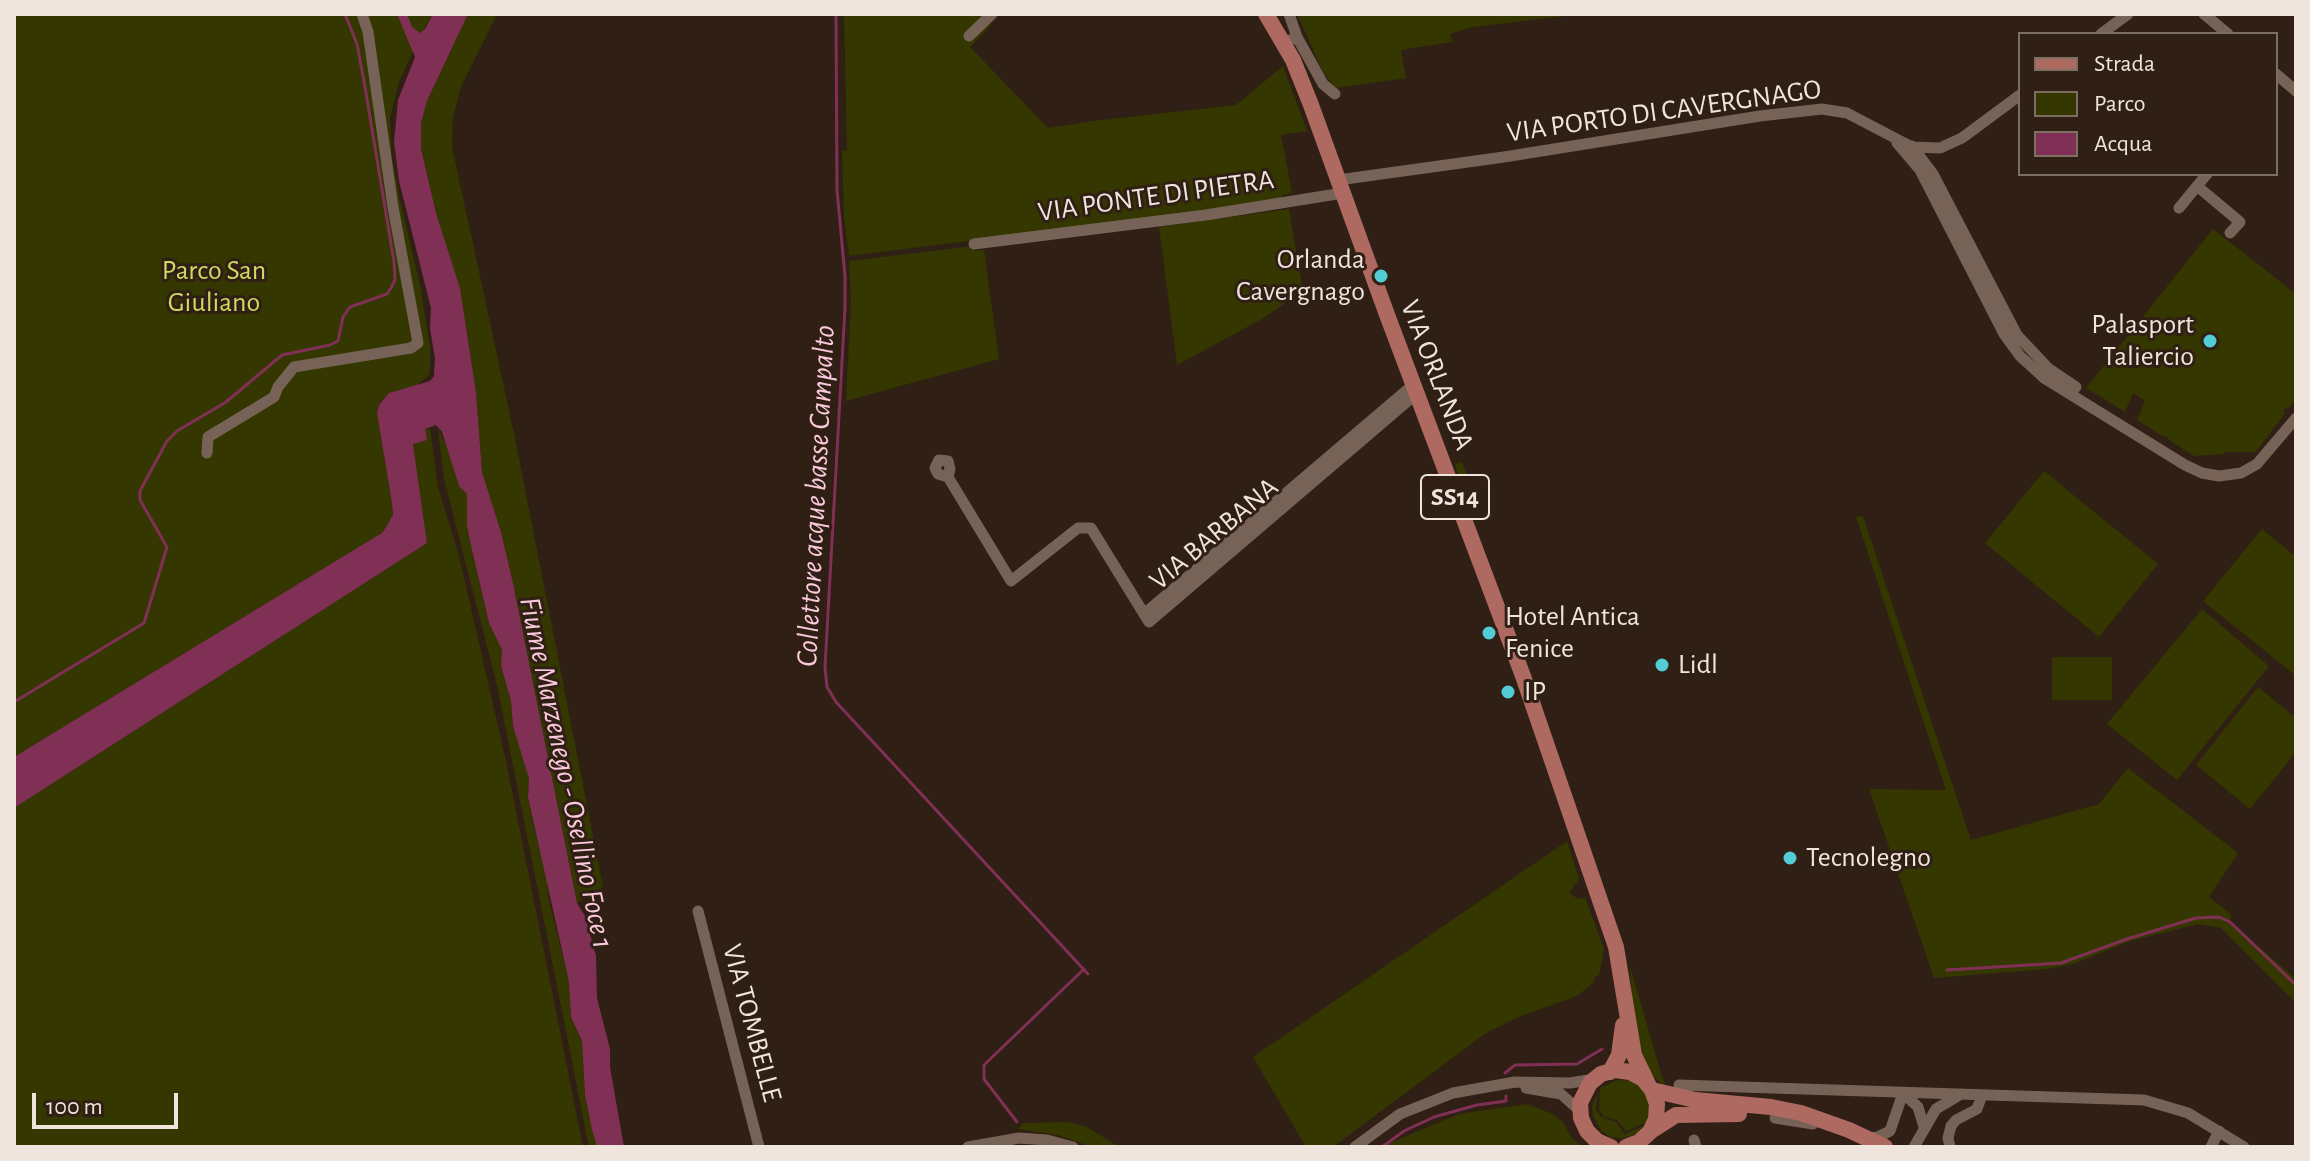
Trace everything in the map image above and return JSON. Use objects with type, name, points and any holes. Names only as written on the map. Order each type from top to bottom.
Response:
[{"type":"main road","name":"VIA ORLANDA","points":[[1266,14],[1291,40],[1311,105],[1414,389],[1523,676],[1619,959],[1634,1055],[1650,1087]]},
{"type":"main road","name":"VIA ORLANDA","points":[[1580,1111],[1582,1096],[1602,1075],[1621,1047],[1623,988]]},
{"type":"main road","points":[[1602,1075],[1630,1072],[1650,1087],[1695,1100],[1801,1113],[1868,1144]]},
{"type":"main road","points":[[1650,1087],[1657,1111],[1650,1132]]},
{"type":"main road","points":[[1580,1111],[1587,1131],[1597,1141],[1611,1147]]},
{"type":"main road","points":[[1626,1147],[1639,1142],[1676,1115],[1726,1113],[1775,1118],[1885,1147]]},
{"type":"street","points":[[207,453],[208,437],[274,397],[294,367],[411,348],[418,343],[391,196],[368,32],[362,14]]},
{"type":"street","points":[[969,36],[992,14]]},
{"type":"street","points":[[1289,14],[1291,40],[1306,50],[1323,84],[1335,94]]},
{"type":"street","points":[[2104,32],[2128,14]]},
{"type":"street","points":[[2204,14],[2226,32]]},
{"type":"street","points":[[2278,81],[2296,91]]},
{"type":"street","points":[[1925,181],[1929,167],[1954,143],[2018,96]]},
{"type":"street","name":"VIA PORTO DI CAVERGNAGO","points":[[1340,186],[1811,110],[1847,113],[1912,146],[1933,149],[1954,143]]},
{"type":"street","points":[[1895,139],[1909,154],[1925,181],[2012,347],[2044,378],[2193,469],[2219,476],[2241,473],[2257,464],[2296,418]]},
{"type":"street","points":[[1912,146],[1929,167],[2017,335],[2048,368],[2076,387],[2070,394]]},
{"type":"street","points":[[2179,208],[2205,176]]},
{"type":"street","name":"VIA PONTE DI PIETRA","points":[[974,244],[1206,215],[1340,186]]},
{"type":"street","points":[[2197,186],[2240,222],[2230,233]]},
{"type":"street","name":"VIA BARBANA","points":[[948,477],[1011,581],[1078,528],[1091,528],[1144,614],[1414,389]]},
{"type":"street","name":"VIA TOMBELLE","points":[[698,911],[759,1147]]},
{"type":"street","points":[[1355,1147],[1393,1119],[1453,1093],[1502,1084],[1570,1083],[1602,1075]]},
{"type":"street","points":[[1502,1084],[1561,1094],[1580,1111]]},
{"type":"street","points":[[1679,1085],[2144,1100],[2188,1113],[2244,1147]]},
{"type":"street","points":[[1877,1093],[1891,1106],[1895,1121]]},
{"type":"street","points":[[1868,1144],[1887,1133],[1895,1121],[1903,1093],[1918,1107],[1922,1136]]},
{"type":"street","points":[[1922,1136],[1933,1093]]},
{"type":"street","points":[[1922,1136],[1941,1105],[1961,1094]]},
{"type":"street","points":[[1950,1147],[1948,1138],[1951,1126],[1978,1107],[1982,1095]]},
{"type":"street","points":[[2211,1147],[2219,1131]]},
{"type":"street","points":[[968,1147],[1019,1138],[1073,1147]]},
{"type":"green space","name":"Parco San Giuliano","points":[[14,14],[433,14],[399,82],[390,118],[392,157],[430,347],[430,374],[416,386],[389,393],[379,404],[377,413],[393,514],[388,524],[382,533],[14,757]]},
{"type":"green space","points":[[468,14],[497,14],[461,87],[453,117],[452,147],[515,438],[603,887],[577,903],[513,583],[482,472],[476,392],[460,288],[436,213],[421,149],[421,123],[427,101]]},
{"type":"green space","points":[[844,14],[980,14],[991,25],[970,47],[1048,128],[1236,105],[1283,66],[1307,131],[1281,135],[1292,193],[1282,195],[1282,200],[1232,208],[849,256],[842,151],[847,150]]},
{"type":"green space","points":[[1297,14],[1565,16],[1473,27],[1450,34],[1452,42],[1401,50],[1406,78],[1335,88],[1322,70]]},
{"type":"green space","points":[[1289,209],[1303,291],[1260,320],[1177,365],[1159,227]]},
{"type":"green space","name":"Palasport Taliercio","points":[[2213,229],[2296,294],[2296,398],[2288,409],[2285,408],[2285,413],[2256,452],[2194,456],[2167,436],[2137,420],[2145,401],[2133,393],[2125,412],[2086,388]]},
{"type":"green space","points":[[974,246],[975,251],[984,250],[999,359],[846,401],[851,301],[849,261]]},
{"type":"green space","points":[[438,427],[459,485],[467,494],[467,526],[472,550],[489,623],[502,650],[501,666],[511,701],[513,726],[529,779],[528,797],[569,982],[571,1017],[582,1041],[585,1095],[597,1147],[589,1147],[497,685],[444,479]]},
{"type":"green space","points":[[430,428],[438,487],[459,556],[506,761],[583,1147],[14,1147],[14,808],[427,543],[413,443],[425,429]]},
{"type":"green space","points":[[1462,462],[1478,506],[1493,517],[1479,515],[1468,503],[1455,464]]},
{"type":"green space","points":[[2044,471],[2158,564],[2099,637],[1985,543]]},
{"type":"green space","points":[[1863,516],[1971,840],[2099,804],[2128,768],[2238,853],[2209,897],[2231,914],[2230,922],[2296,979],[2296,1003],[2221,928],[2198,924],[2130,941],[2073,964],[2048,969],[1934,978],[1869,789],[1946,790],[1856,517]]},
{"type":"green space","points":[[2262,529],[2296,557],[2296,676],[2203,601]]},
{"type":"green space","points":[[2202,609],[2269,666],[2177,780],[2107,724]]},
{"type":"green space","points":[[2052,657],[2112,657],[2112,700],[2052,700]]},
{"type":"green space","points":[[2258,687],[2296,718],[2296,752],[2250,809],[2196,765]]},
{"type":"green space","points":[[1567,841],[1579,879],[1569,893],[1578,899],[1585,897],[1604,949],[1600,971],[1594,982],[1577,996],[1521,1016],[1486,1033],[1333,1147],[1306,1147],[1253,1057]]},
{"type":"green space","points":[[1630,966],[1667,1089],[1642,1061],[1633,1020]]},
{"type":"green space","points":[[1617,1080],[1631,1081],[1648,1097],[1648,1122],[1626,1131],[1617,1120],[1604,1117],[1599,1110],[1600,1088]]},
{"type":"green space","points":[[1598,1092],[1596,1109],[1601,1117],[1616,1122],[1625,1134],[1645,1125],[1639,1133],[1624,1138],[1611,1137],[1602,1132],[1593,1116],[1592,1106]]},
{"type":"green space","points":[[1527,1104],[1553,1114],[1582,1147],[1380,1147],[1459,1114]]},
{"type":"green space","points":[[1068,1122],[1087,1127],[1119,1147],[1092,1147],[1058,1135],[1018,1129],[1023,1123]]},
{"type":"water","points":[[397,14],[407,14],[412,27],[420,33],[433,14],[468,14],[427,101],[421,123],[421,149],[436,213],[460,288],[476,392],[482,472],[513,583],[577,903],[585,916],[596,956],[597,998],[610,1049],[610,1067],[624,1147],[597,1147],[592,1129],[585,1095],[582,1041],[571,1017],[569,982],[528,797],[529,779],[513,726],[511,701],[501,666],[502,650],[489,623],[472,550],[467,526],[467,494],[459,486],[442,432],[436,425],[425,429],[427,440],[413,444],[427,543],[14,808],[14,757],[382,533],[393,514],[377,413],[379,405],[389,393],[430,381],[434,376],[435,359],[430,328],[431,308],[399,181],[394,142],[398,100],[415,57]]},
{"type":"waterway","points":[[14,702],[144,623],[167,547],[140,500],[140,491],[167,441],[177,431],[226,402],[282,355],[338,341],[343,317],[350,307],[387,294],[395,280],[357,44],[345,14]]},
{"type":"waterway","name":"Collettore acque basse Campalto","points":[[836,14],[837,190],[845,308],[825,667],[827,687],[836,702],[1088,974]]},
{"type":"waterway","points":[[1947,970],[2061,963],[2196,918],[2219,917],[2230,922],[2296,985]]},
{"type":"waterway","points":[[1017,1122],[984,1079],[984,1065],[1084,969]]},
{"type":"waterway","points":[[1505,1073],[1515,1065],[1577,1064],[1602,1049]]},
{"type":"waterway","points":[[1382,1147],[1404,1131],[1434,1117],[1506,1101],[1506,1096]]},
{"type":"place","name":"Orlanda Cavergnago","points":[[1381,276]]},
{"type":"place","name":"Palasport Taliercio","points":[[2210,341]]},
{"type":"place","name":"Hotel Antica Fenice","points":[[1489,633]]},
{"type":"place","name":"Lidl","points":[[1662,665]]},
{"type":"place","name":"IP","points":[[1508,692]]},
{"type":"place","name":"Tecnolegno","points":[[1790,858]]},
{"type":"water label","name":"Fiume Marzenego - Osellino Foce 1","points":[[566,773]]}]
